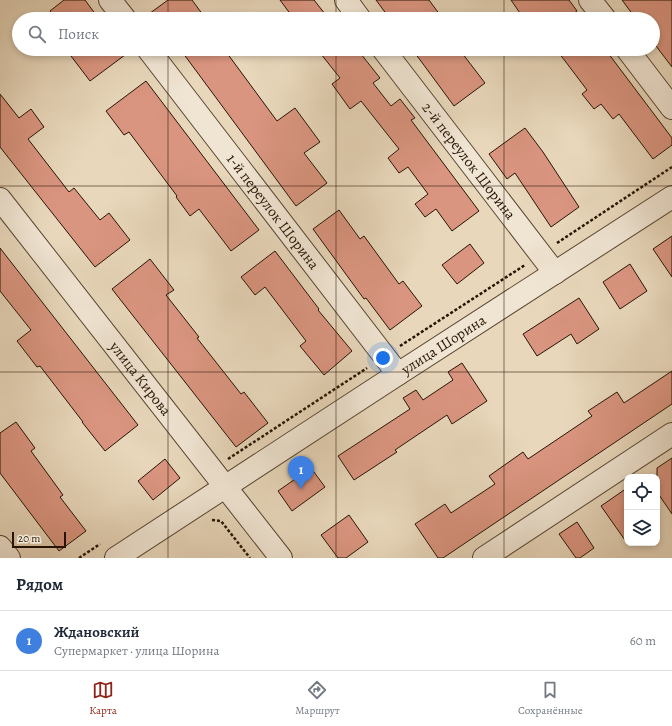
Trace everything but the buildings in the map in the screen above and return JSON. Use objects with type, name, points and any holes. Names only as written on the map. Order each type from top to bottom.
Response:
[{"type":"street","points":[[110,0],[119,12]]},
{"type":"street","points":[[346,0],[355,12]]},
{"type":"street","points":[[590,0],[599,12]]},
{"type":"street","name":"1-й переулок Шорина","points":[[153,56],[398,374]]},
{"type":"street","name":"2-й переулок Шорина","points":[[388,56],[555,273]]},
{"type":"street","points":[[632,56],[672,108]]},
{"type":"street","name":"улица Шорина","points":[[116,558],[672,198]]},
{"type":"street","name":"улица Кирова","points":[[0,199],[281,558]]},
{"type":"street","points":[[484,558],[672,434]]},
{"type":"street","points":[[0,547],[8,558]]},
{"type":"path","points":[[206,524],[212,520],[221,521],[250,558]]},
{"type":"place","name":"Ждановский","points":[[301,489]]}]
